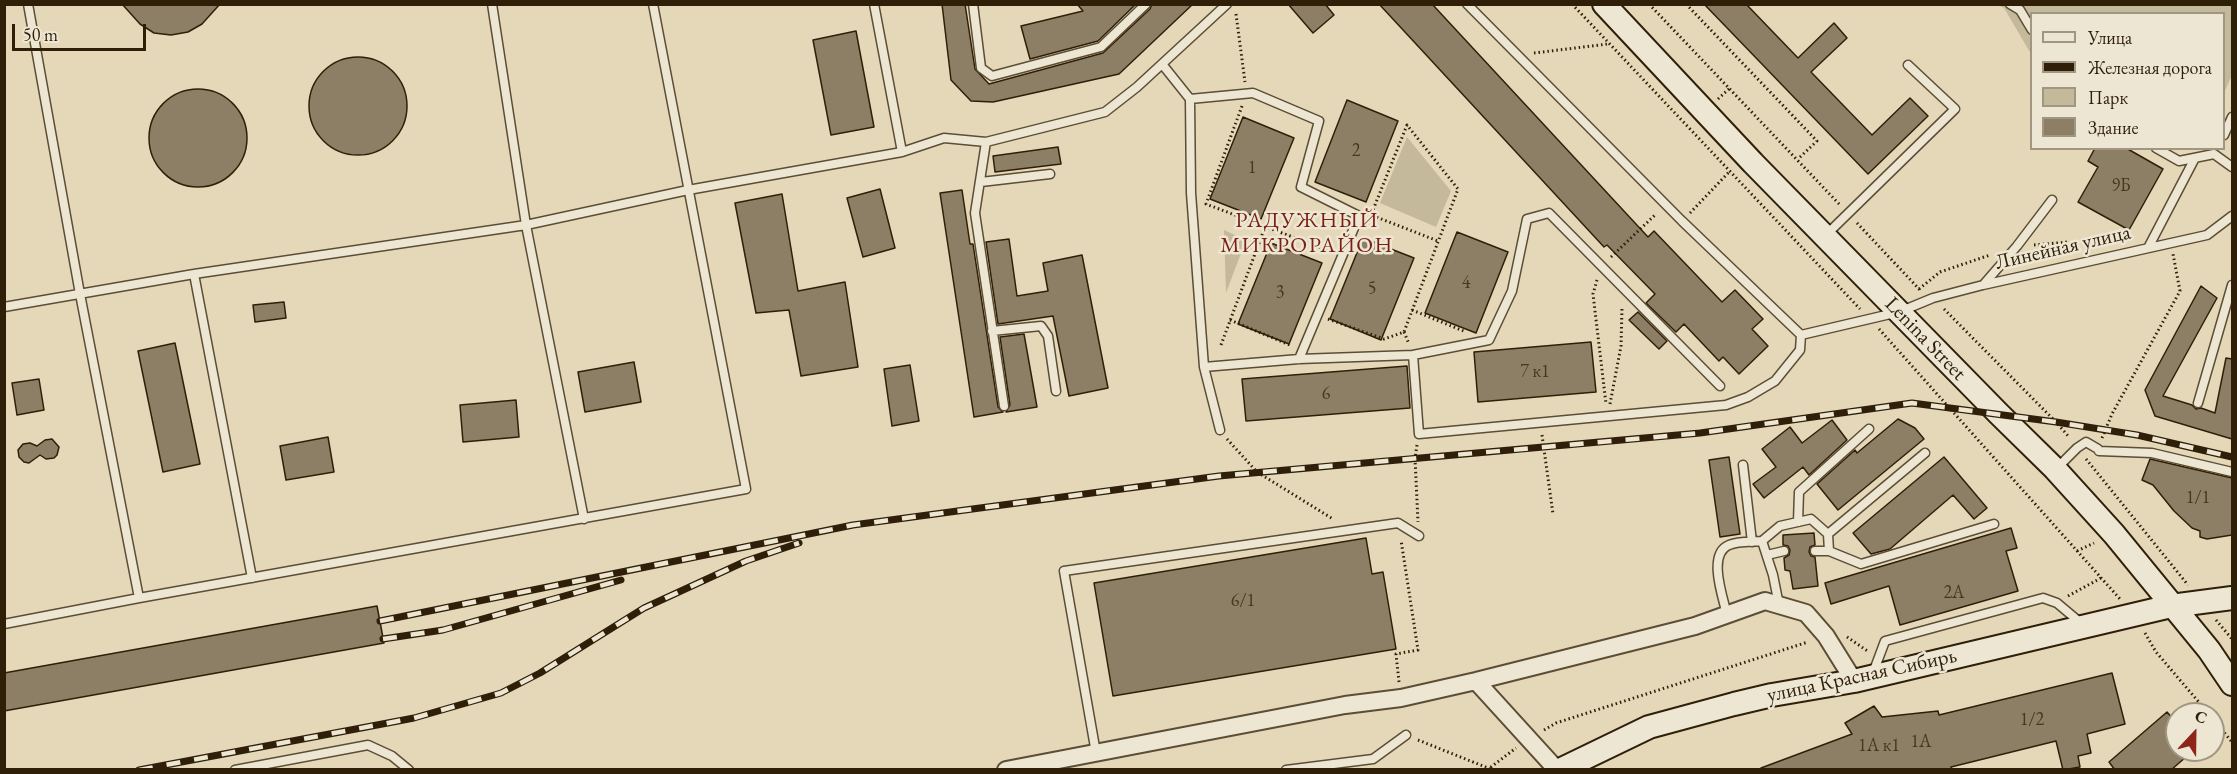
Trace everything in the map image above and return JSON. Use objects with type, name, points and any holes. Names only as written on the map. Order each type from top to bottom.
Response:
[{"type":"street","name":"Lenina Street","points":[[1604,4],[1825,236],[2055,469],[2114,534],[2209,650],[2232,684]]},
{"type":"street","name":"улица Красная Сибирь","points":[[1558,770],[1649,727],[1772,694],[1863,679],[2171,606],[2232,598]]},
{"type":"street","points":[[1006,770],[1346,705],[1401,698],[1695,626],[1765,601],[1806,613],[1863,679]]},
{"type":"street","points":[[1476,681],[1558,770]]},
{"type":"lane","points":[[27,4],[139,598]]},
{"type":"lane","points":[[492,4],[526,225],[584,519]]},
{"type":"lane","points":[[4,624],[746,489],[653,4]]},
{"type":"lane","points":[[874,4],[902,152]]},
{"type":"lane","points":[[974,4],[981,68],[992,76],[1101,47],[1146,4]]},
{"type":"lane","points":[[4,307],[194,274],[526,225],[688,190],[902,152],[944,138],[986,142],[1105,112],[1162,64],[1227,4]]},
{"type":"lane","points":[[1413,355],[1419,434],[1726,405],[1748,397],[1775,381],[1800,351],[1801,334],[1682,221],[1467,4]]},
{"type":"lane","points":[[2010,4],[2020,10],[2030,28]]},
{"type":"lane","points":[[1162,64],[1190,99],[1191,193],[1204,367],[1220,430]]},
{"type":"lane","points":[[1825,236],[1955,109],[1908,65]]},
{"type":"lane","points":[[1190,99],[1253,93],[1319,121],[1301,187],[1359,216],[1301,355]]},
{"type":"lane","points":[[2225,131],[2232,117]]},
{"type":"lane","points":[[986,142],[975,213],[1004,406]]},
{"type":"lane","points":[[2160,150],[2179,161],[2216,151],[2232,167]]},
{"type":"lane","points":[[2148,248],[2195,158]]},
{"type":"lane","points":[[981,182],[1050,174]]},
{"type":"lane","points":[[1983,285],[2017,246],[2052,200]]},
{"type":"lane","points":[[1204,367],[1301,355],[1413,355],[1489,340],[1512,291],[1527,219],[1549,213],[1719,386]]},
{"type":"lane","name":"Линейная улица","points":[[1801,334],[1870,320],[1899,312],[1933,298],[1983,285],[2207,235],[2232,217]]},
{"type":"lane","points":[[194,274],[252,578]]},
{"type":"lane","points":[[2198,403],[2232,285]]},
{"type":"lane","points":[[992,331],[1041,326],[1048,336],[1056,391]]},
{"type":"lane","points":[[1798,522],[1799,492],[1869,429]]},
{"type":"lane","points":[[2055,469],[2086,442],[2099,450],[2152,453],[2232,472]]},
{"type":"lane","points":[[1828,534],[1925,453]]},
{"type":"lane","points":[[1743,465],[1752,542]]},
{"type":"lane","points":[[1726,615],[1716,561],[1721,550],[1730,544],[1762,540],[1780,526],[1811,519],[1828,534],[1829,551]]},
{"type":"lane","points":[[1096,753],[1064,571],[1398,523],[1419,536]]},
{"type":"lane","points":[[1815,551],[1829,551],[1861,564],[1994,524]]},
{"type":"lane","points":[[1762,540],[1779,605]]},
{"type":"lane","points":[[1767,555],[1784,551]]},
{"type":"lane","points":[[1863,679],[1885,641],[2043,598],[2057,603],[2085,626]]},
{"type":"lane","points":[[1286,770],[1373,759],[1406,735]]},
{"type":"lane","points":[[235,770],[368,745],[392,756],[409,770]]},
{"type":"path","points":[[1572,4],[1913,365],[2133,615],[2156,652],[2199,702]]},
{"type":"path","points":[[1649,4],[1798,159],[1918,289],[1933,298],[2056,422],[2232,639]]},
{"type":"path","points":[[1686,4],[1817,141],[1798,159]]},
{"type":"path","points":[[1236,12],[1247,94],[1206,204],[1342,256]]},
{"type":"path","points":[[1518,55],[1609,44]]},
{"type":"path","points":[[1318,315],[1384,339],[1404,332],[1458,189],[1407,125],[1371,215],[1438,241]]},
{"type":"path","points":[[1682,221],[1731,171]]},
{"type":"path","points":[[1608,416],[1593,294],[1601,266],[1666,204]]},
{"type":"path","points":[[1221,345],[1265,227]]},
{"type":"path","points":[[2091,464],[2099,450],[2112,414],[2180,291],[2171,243]]},
{"type":"path","points":[[1608,416],[1621,346],[1623,309],[1619,300]]},
{"type":"path","points":[[1412,310],[1489,340]]},
{"type":"path","points":[[1230,320],[1301,355]]},
{"type":"path","points":[[1540,422],[1553,514]]},
{"type":"path","points":[[1220,430],[1257,472],[1353,531]]},
{"type":"path","points":[[1419,434],[1415,458],[1419,536]]},
{"type":"path","points":[[1398,523],[1418,650],[1396,654],[1401,698]]},
{"type":"path","points":[[2057,603],[2101,578]]},
{"type":"path","points":[[1406,735],[1490,769],[1529,739],[1556,723],[1839,632],[1870,652],[1881,650]]},
{"type":"green space","points":[[1998,5],[2232,5],[2232,75],[2225,91],[2225,12],[2030,12],[2030,52],[2004,8]]},
{"type":"green space","points":[[1407,137],[1451,191],[1436,227],[1380,203]]},
{"type":"green space","points":[[1224,230],[1246,240],[1226,293]]},
{"type":"building","points":[[122,4],[220,4],[202,24],[188,32],[171,35],[154,33],[140,24]]},
{"type":"building","points":[[942,4],[965,4],[975,69],[989,84],[1103,53],[1150,9],[1152,4],[1193,4],[1119,74],[993,102],[971,101],[951,80]]},
{"type":"building","points":[[1077,4],[1136,4],[1098,41],[1030,59],[1021,26],[1083,11]]},
{"type":"building","points":[[1288,4],[1325,4],[1334,15],[1313,33]]},
{"type":"building","points":[[1379,4],[1432,4],[1648,237],[1654,231],[1722,302],[1735,290],[1763,319],[1752,329],[1768,346],[1739,374],[1723,357],[1719,361],[1684,324],[1676,332],[1646,303],[1655,294],[1607,245],[1604,247]]},
{"type":"building","points":[[1704,4],[1746,4],[1798,58],[1834,23],[1847,38],[1811,72],[1872,135],[1910,98],[1928,116],[1868,174]]},
{"type":"building","points":[[856,31],[874,127],[831,135],[813,40]]},
{"type":"building","points":[[358,57],[377,61],[393,71],[403,87],[407,106],[403,125],[393,141],[377,151],[358,155],[339,151],[323,141],[313,125],[309,106],[313,87],[323,71],[339,61]]},
{"type":"building","points":[[198,89],[217,93],[233,103],[243,119],[247,138],[243,157],[233,173],[217,183],[198,187],[179,183],[163,173],[153,157],[149,138],[153,119],[163,103],[179,93]]},
{"type":"building","points":[[1347,100],[1398,121],[1366,202],[1315,182]]},
{"type":"building","points":[[1243,117],[1294,138],[1261,219],[1210,199]]},
{"type":"building","points":[[1058,147],[1061,164],[995,172],[993,156]]},
{"type":"building","points":[[2094,150],[2130,150],[2163,169],[2129,230],[2078,202],[2098,167],[2088,161]]},
{"type":"building","points":[[880,189],[895,248],[863,257],[847,198]]},
{"type":"building","points":[[962,190],[970,244],[973,244],[998,407],[1003,412],[974,417],[940,193]]},
{"type":"building","points":[[782,194],[798,291],[845,282],[858,367],[801,376],[789,310],[756,313],[735,203]]},
{"type":"building","points":[[1457,232],[1508,252],[1476,333],[1425,313]]},
{"type":"building","points":[[1363,238],[1414,258],[1381,340],[1330,319]]},
{"type":"building","points":[[1009,239],[1017,296],[1048,291],[1043,263],[1082,255],[1108,388],[1069,396],[1053,316],[998,324],[986,242]]},
{"type":"building","points":[[1271,243],[1322,263],[1289,344],[1238,324]]},
{"type":"building","points":[[2201,286],[2217,298],[2163,396],[2192,405],[2196,409],[2201,408],[2215,413],[2226,358],[2232,359],[2232,439],[2155,416],[2145,390]]},
{"type":"building","points":[[284,302],[286,318],[255,322],[253,305]]},
{"type":"building","points":[[1638,312],[1667,341],[1659,349],[1629,320]]},
{"type":"building","points":[[1024,334],[1037,407],[1006,412],[1010,405],[1000,337]]},
{"type":"building","points":[[1591,342],[1596,392],[1478,402],[1474,352]]},
{"type":"building","points":[[175,343],[200,464],[163,472],[138,351]]},
{"type":"building","points":[[634,362],[641,402],[585,412],[578,372]]},
{"type":"building","points":[[910,365],[919,421],[892,426],[884,369]]},
{"type":"building","points":[[1407,366],[1410,408],[1246,421],[1242,379]]},
{"type":"building","points":[[39,379],[44,410],[17,415],[12,383]]},
{"type":"building","points":[[516,400],[519,437],[463,442],[460,405]]},
{"type":"building","points":[[1898,419],[1915,428],[1924,439],[1838,510],[1817,484],[1855,450],[1857,453]]},
{"type":"building","points":[[1832,420],[1847,440],[1809,475],[1803,467],[1764,498],[1753,484],[1776,467],[1762,449],[1790,427],[1802,443]]},
{"type":"building","points":[[328,437],[334,472],[286,480],[280,446]]},
{"type":"building","points":[[52,439],[59,447],[54,458],[46,459],[40,455],[29,463],[19,457],[18,450],[23,444],[30,443],[37,446],[45,440]]},
{"type":"building","points":[[1729,457],[1740,534],[1720,537],[1709,460]]},
{"type":"building","points":[[1944,457],[1987,508],[1974,519],[1953,495],[1890,549],[1871,554],[1853,533]]},
{"type":"building","points":[[2150,459],[2232,478],[2232,535],[2207,539],[2200,537],[2200,531],[2192,528],[2174,511],[2153,485],[2142,480]]},
{"type":"building","points":[[2011,528],[2017,548],[2006,551],[2018,591],[1900,625],[1889,586],[1831,604],[1825,583]]},
{"type":"building","points":[[1814,533],[1815,545],[1810,547],[1809,552],[1815,557],[1818,586],[1793,589],[1790,571],[1785,570],[1784,558],[1789,555],[1790,550],[1788,546],[1783,545],[1783,535]]},
{"type":"building","points":[[1366,538],[1372,574],[1383,572],[1396,649],[1113,696],[1094,583]]},
{"type":"building","points":[[377,606],[384,643],[4,711],[4,673]]},
{"type":"building","points":[[2112,673],[2125,724],[2087,734],[2091,753],[2078,756],[2080,767],[2063,770],[2056,741],[1951,767],[1952,770],[1761,770],[1761,768],[1852,734],[1845,723],[1874,706],[1882,717],[1938,711],[1939,715]]},
{"type":"building","points":[[2165,714],[2165,762],[2180,762],[2171,770],[2115,770],[2109,762]]},
{"type":"railway","points":[[380,621],[853,525],[1219,476],[1700,433],[1912,403],[2137,435],[2232,457]]},
{"type":"railway","points":[[139,770],[414,718],[501,693],[540,673],[644,608],[746,561],[799,543]]},
{"type":"railway","points":[[383,639],[443,630],[621,580]]},
{"type":"district","name":"РАДУЖНЫЙ МИКРОРАЙОН","points":[[1307,234]]}]
